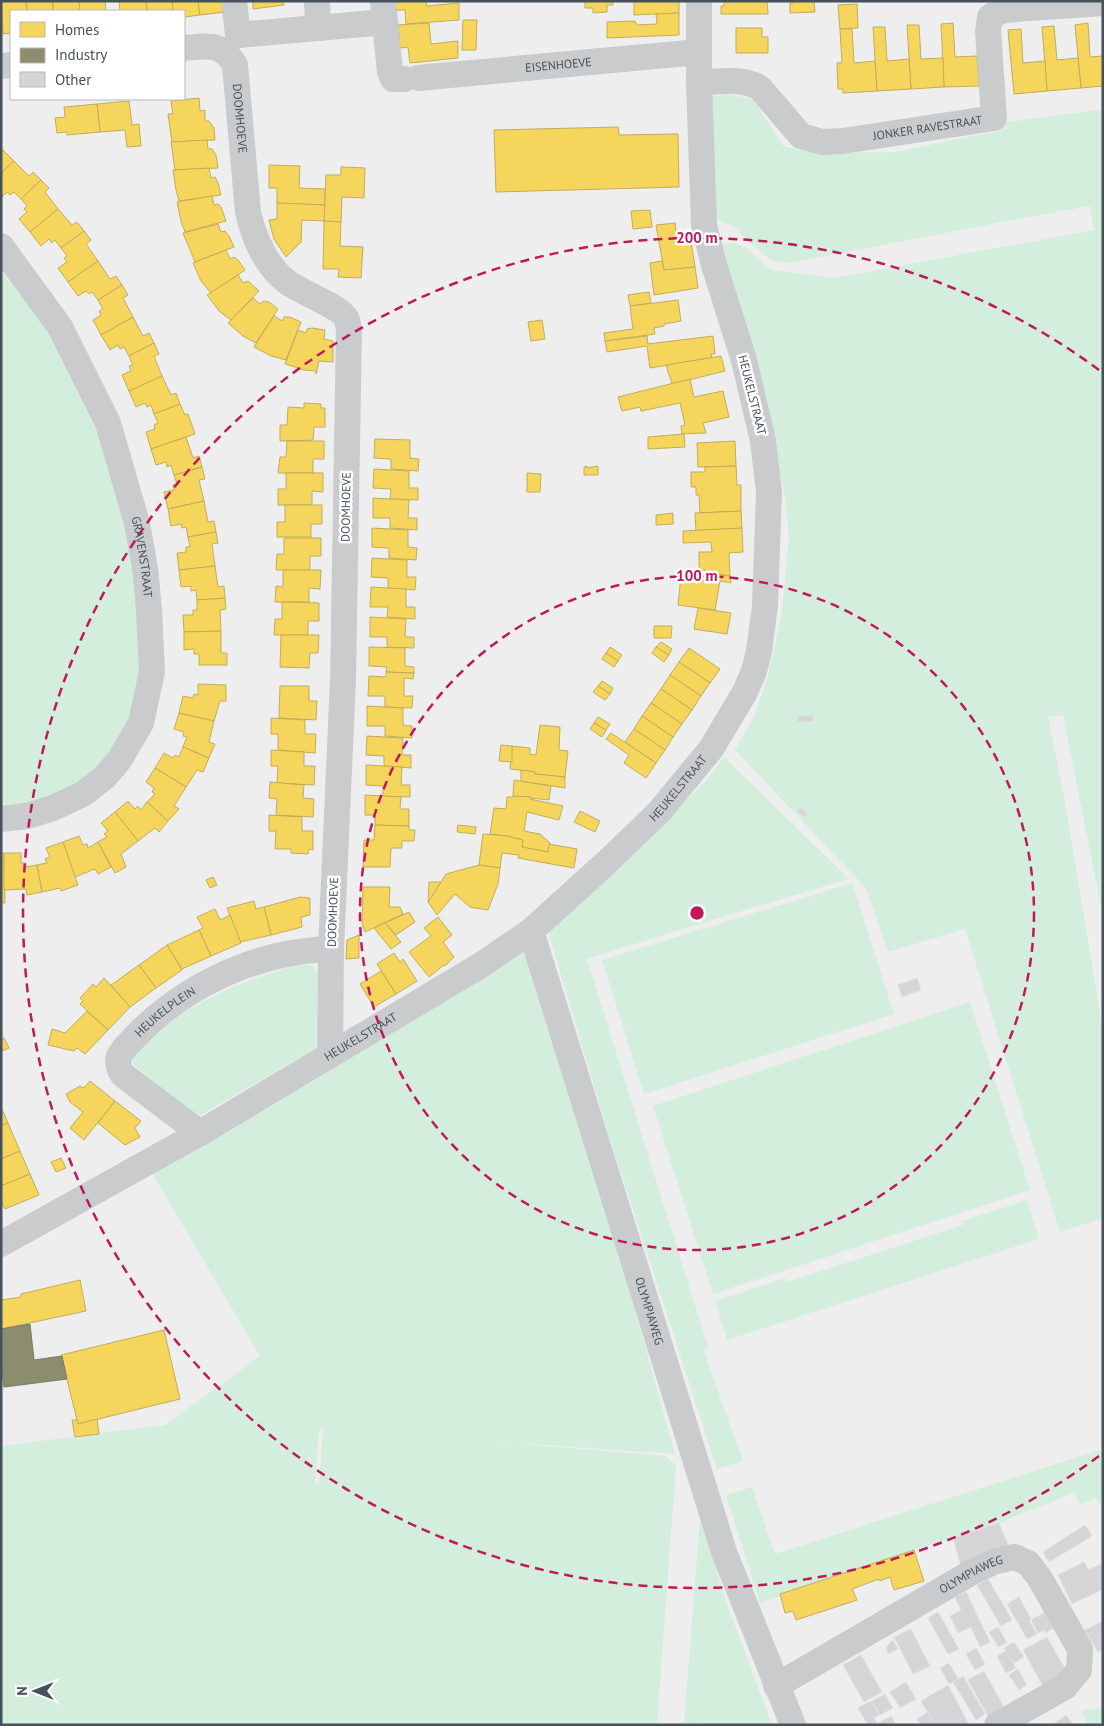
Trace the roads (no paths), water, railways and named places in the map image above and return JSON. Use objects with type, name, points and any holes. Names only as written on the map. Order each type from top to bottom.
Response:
[{"type":"street","points":[[185,48],[213,46],[229,42],[234,1]]},
{"type":"street","points":[[317,1],[318,28]]},
{"type":"street","name":"HEUKELSTRAAT","points":[[1,1244],[200,1133],[481,965],[531,931],[659,812],[711,749],[746,692],[759,651],[765,606],[769,492],[764,441],[744,360],[714,265],[704,225],[699,82],[699,1]]},
{"type":"street","name":"JONKER RAVESTRAAT","points":[[699,82],[744,81],[752,83],[760,88],[801,136],[822,142],[843,141],[994,118],[988,31],[990,17],[1003,10],[1103,3]]},
{"type":"street","name":"EISENHOEVE","points":[[229,42],[318,28],[384,12],[391,76],[393,79],[699,52]]},
{"type":"street","name":"DOOMHOEVE","points":[[229,42],[230,56],[234,65],[248,212],[259,248],[272,267],[285,281],[335,308],[346,317],[349,329],[343,680],[331,950],[330,1054]]},
{"type":"street","name":"GRAVENSTRAAT","points":[[1,246],[60,328],[108,423],[137,523],[145,568],[152,672],[141,723],[120,759],[105,777],[83,794],[53,808],[27,816],[1,819]]},
{"type":"street","name":"OLYMPIAWEG","points":[[531,931],[724,1552],[793,1725]]},
{"type":"street","name":"HEUKELPLEIN","points":[[200,1133],[123,1075],[119,1070],[118,1063],[124,1049],[140,1031],[168,1008],[219,977],[241,967],[292,952],[331,950]]},
{"type":"street","name":"OLYMPIAWEG","points":[[776,1686],[974,1571],[996,1561],[1015,1557],[1028,1563],[1039,1577],[1080,1649],[1079,1670],[1065,1687],[996,1725]]}]
